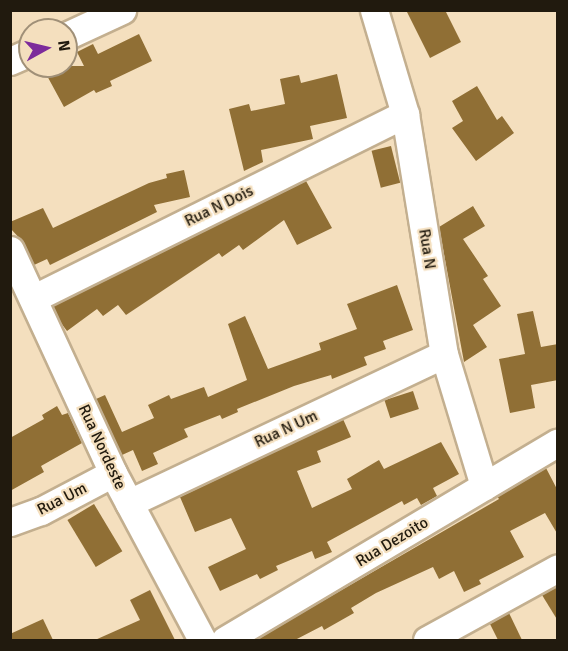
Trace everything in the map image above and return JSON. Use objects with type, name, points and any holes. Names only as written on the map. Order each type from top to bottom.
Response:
[{"type":"street","points":[[78,30],[122,10]]},
{"type":"street","name":"Rua N","points":[[374,10],[405,114],[444,354],[484,486]]},
{"type":"street","name":"Rua N Dois","points":[[34,297],[405,114]]},
{"type":"street","name":"Rua Nordeste","points":[[10,250],[34,297],[113,473],[202,640]]},
{"type":"street","name":"Rua N Um","points":[[129,503],[444,354]]},
{"type":"street","name":"Rua Dezoito","points":[[225,640],[557,445]]},
{"type":"street","name":"Rua Um","points":[[10,522],[41,511],[113,473]]},
{"type":"street","points":[[427,640],[558,568]]},
{"type":"building","points":[[406,10],[445,10],[461,42],[430,58]]},
{"type":"building","points":[[139,34],[152,61],[110,81],[112,86],[96,93],[94,90],[64,107],[48,78],[78,78],[78,66],[84,66],[78,52],[93,44],[98,54]]},
{"type":"building","points":[[337,74],[347,118],[310,126],[313,139],[261,150],[263,162],[244,171],[229,109],[249,104],[251,111],[285,104],[280,79],[299,75],[301,83]]},
{"type":"building","points":[[477,86],[497,120],[502,116],[514,133],[476,161],[452,128],[463,121],[452,101]]},
{"type":"building","points":[[391,146],[400,183],[381,188],[372,151]]},
{"type":"building","points":[[184,170],[190,197],[154,205],[157,212],[50,265],[47,259],[34,265],[24,243],[10,228],[10,222],[43,208],[53,228],[149,183],[167,178],[166,174]]},
{"type":"building","points":[[306,181],[332,228],[297,245],[284,220],[243,250],[239,245],[222,257],[219,253],[126,315],[118,305],[103,316],[97,309],[67,331],[61,323],[53,306]]},
{"type":"building","points":[[473,206],[485,226],[463,239],[488,276],[483,279],[501,306],[473,325],[487,347],[464,362],[439,227]]},
{"type":"building","points":[[397,285],[413,330],[383,341],[386,349],[364,357],[367,365],[332,379],[331,375],[294,386],[237,409],[238,412],[222,419],[220,415],[184,429],[188,437],[153,453],[158,464],[142,471],[133,450],[122,455],[96,399],[105,395],[122,432],[154,418],[148,405],[169,395],[171,399],[204,387],[208,397],[247,380],[228,324],[245,316],[268,369],[321,350],[319,343],[357,329],[347,304]]},
{"type":"building","points":[[533,311],[541,347],[558,344],[558,380],[531,385],[535,408],[510,413],[499,359],[525,354],[517,314]]},
{"type":"building","points":[[413,391],[419,409],[390,418],[384,400]]},
{"type":"building","points":[[57,406],[62,415],[68,413],[82,443],[41,466],[44,472],[10,491],[10,438],[44,419],[42,415]]},
{"type":"building","points":[[343,419],[351,437],[317,451],[321,462],[297,471],[312,508],[352,489],[347,479],[379,460],[384,469],[441,442],[459,474],[433,488],[437,496],[421,505],[417,498],[404,505],[402,501],[327,542],[332,552],[315,559],[312,551],[276,566],[278,570],[260,579],[257,574],[220,591],[208,567],[246,549],[231,518],[195,532],[180,497]]},
{"type":"building","points":[[546,468],[558,491],[558,535],[545,513],[510,531],[524,557],[479,580],[481,584],[464,592],[454,571],[439,579],[433,567],[376,593],[351,608],[354,613],[324,630],[322,626],[295,640],[255,640],[499,499],[497,496]]},
{"type":"building","points":[[94,504],[122,551],[96,567],[67,520]]},
{"type":"building","points":[[558,586],[558,621],[542,595]]},
{"type":"building","points":[[150,590],[175,640],[95,640],[140,620],[130,600]]},
{"type":"building","points":[[509,613],[522,640],[498,640],[490,624]]},
{"type":"building","points":[[43,619],[53,640],[10,640],[10,634]]}]
